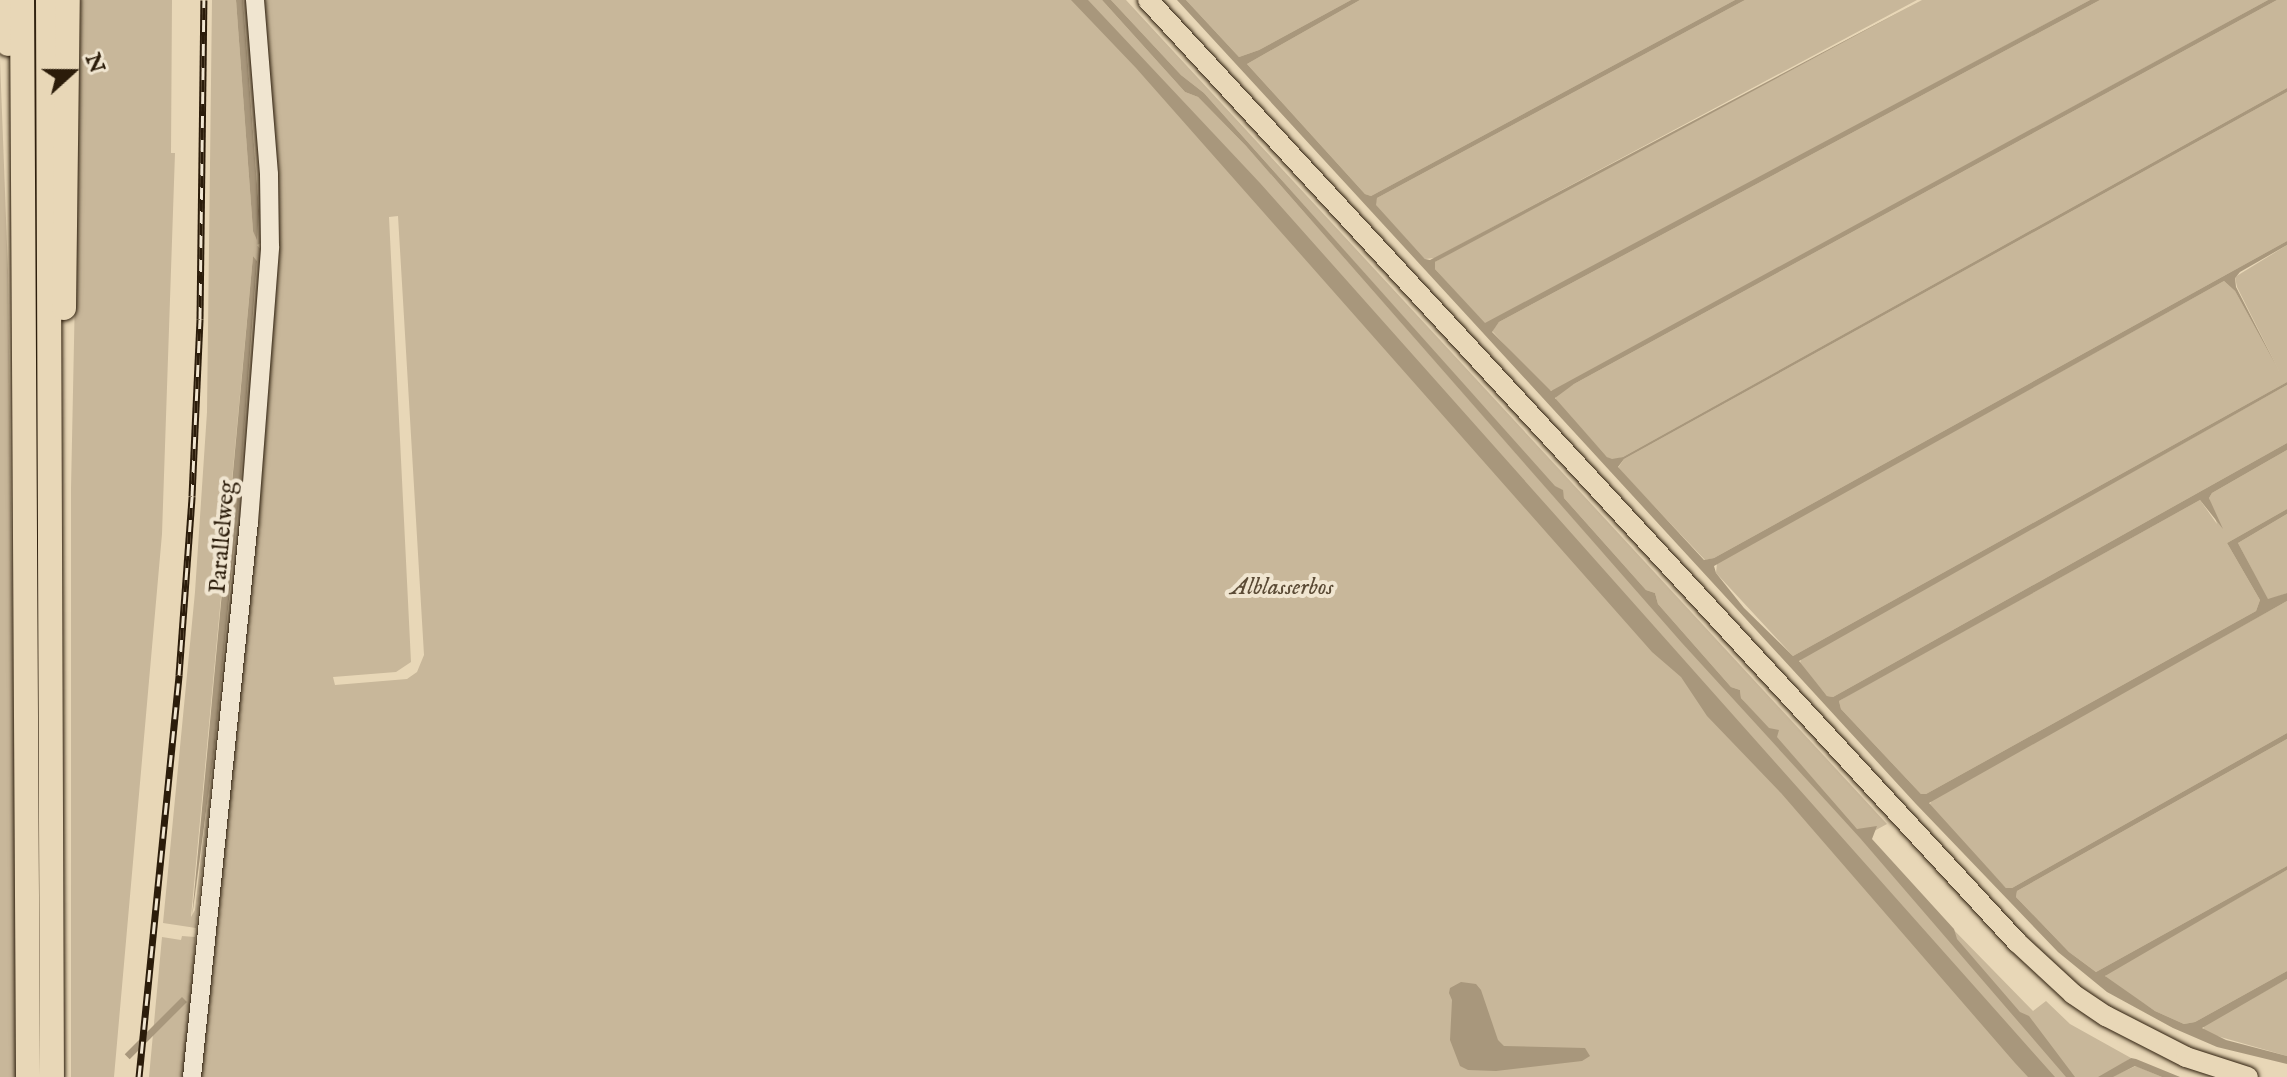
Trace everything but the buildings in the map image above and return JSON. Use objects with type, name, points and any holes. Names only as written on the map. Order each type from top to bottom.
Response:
[{"type":"highway","points":[[5,0],[15,225],[23,265]]},
{"type":"highway","points":[[22,0],[28,1077]]},
{"type":"highway","points":[[48,0],[52,1077]]},
{"type":"highway","points":[[49,466],[63,332],[68,0]]},
{"type":"main road","points":[[1148,0],[2018,943],[2073,994],[2118,1023],[2186,1057],[2248,1077]]},
{"type":"street","name":"Parallelweg","points":[[192,1077],[249,522],[270,247],[269,174],[255,0]]},
{"type":"green space","points":[[81,0],[172,0],[171,153],[175,153],[162,534],[114,1077],[71,1077],[71,489]]},
{"type":"green space","points":[[212,0],[236,0],[253,231],[259,211],[243,0],[249,0],[264,185],[261,243],[257,245],[262,251],[252,421],[196,928],[163,923],[195,592],[207,412]],"holes":[[[253,256],[257,261],[230,595],[195,910],[191,917]]]},
{"type":"green space","name":"Alblasserbos","points":[[260,0],[1102,0],[1185,92],[1198,97],[1246,146],[1601,550],[1830,798],[1741,698],[1740,690],[1731,687],[1658,604],[1655,593],[1646,590],[1564,498],[1562,490],[1555,487],[1204,93],[1181,75],[1111,0],[1126,0],[1887,824],[1863,837],[2033,1011],[2046,1001],[2070,1024],[2131,1058],[2108,1073],[2116,1075],[2136,1066],[2162,1077],[197,1077],[263,426]],"holes":[[[398,216],[424,655],[417,672],[407,679],[335,685],[333,677],[396,672],[411,662],[389,217]]]},
{"type":"green space","points":[[1186,0],[1351,0],[1259,50],[1239,57]]},
{"type":"green space","points":[[1360,0],[1735,0],[1371,196],[1365,194],[1247,64]]},
{"type":"green space","points":[[1745,0],[1917,0],[1435,258],[1425,259],[1375,205],[1377,198]]},
{"type":"green space","points":[[1922,0],[2090,0],[1494,321],[1485,324],[1435,269],[1435,262],[1448,254]]},
{"type":"green space","points":[[2100,0],[2268,0],[1554,391],[1546,390],[1492,331],[1499,322]]},
{"type":"green space","points":[[2277,0],[2287,0],[2287,88],[1623,457],[1612,460],[1607,457],[1556,401],[1556,395],[1574,384]]},
{"type":"green space","points":[[0,60],[8,271],[18,1077],[0,1077]]},
{"type":"green space","points":[[2287,92],[2287,241],[1714,558],[1705,560],[1618,468],[1624,459]]},
{"type":"green space","points":[[2287,245],[2287,382],[1793,656],[1716,573],[1717,563],[2224,281],[2235,291],[2279,371],[2237,287],[2235,277]]},
{"type":"green space","points":[[2287,385],[2287,443],[1833,697],[1827,696],[1800,664],[1801,658]]},
{"type":"green space","points":[[2287,450],[2287,509],[2227,543],[2260,600],[2256,611],[1926,794],[1921,794],[1841,709],[1839,701],[1854,692],[2200,500],[2217,524],[2209,498],[2212,493]]},
{"type":"green space","points":[[2287,514],[2287,593],[2268,600],[2238,543]]},
{"type":"green space","points":[[2287,601],[2287,733],[2012,888],[2006,888],[1929,806],[1933,798]]},
{"type":"green space","points":[[2287,739],[2287,866],[2096,972],[2069,952],[2016,897],[2017,891]]},
{"type":"green space","points":[[2287,870],[2287,971],[2195,1022],[2184,1024],[2155,1011],[2105,978],[2107,973]]},
{"type":"green space","points":[[182,936],[195,937],[186,1077],[149,1077],[162,937],[181,940]]},
{"type":"green space","points":[[2287,979],[2287,1056],[2203,1032],[2204,1025]]},
{"type":"shaded area","points":[[236,0],[243,0],[259,211],[257,240],[253,231]]},
{"type":"shaded area","points":[[1071,0],[1088,0],[1260,183],[2055,1077],[2028,1077],[2015,1063],[1781,793],[1707,716],[1681,677],[1652,652],[1136,68]]},
{"type":"shaded area","points":[[1102,0],[1111,0],[1181,75],[1204,93],[1555,486],[1563,490],[1564,498],[1646,590],[1655,593],[1658,604],[1731,687],[1740,690],[1741,698],[1769,728],[1779,730],[1777,737],[1857,829],[1877,826],[1872,839],[1954,929],[1957,939],[2020,1012],[2029,1016],[2075,1077],[2066,1077],[1860,838],[1682,643],[1246,146],[1198,97],[1185,92]]},
{"type":"shaded area","points":[[1177,0],[1186,0],[1239,57],[1259,50],[1351,0],[1360,0],[1247,64],[1365,194],[1371,196],[1735,0],[1745,0],[1377,198],[1376,205],[1425,259],[1430,260],[1922,0],[1435,262],[1435,269],[1485,323],[2090,0],[2100,0],[1499,322],[1492,332],[1551,391],[2268,0],[2277,0],[1574,384],[1555,398],[1607,457],[1623,457],[2287,88],[2287,92],[1624,459],[1618,467],[1704,560],[1714,558],[2287,241],[2287,245],[2235,278],[2236,287],[2279,371],[2235,291],[2224,281],[1714,566],[1716,573],[1744,608],[1793,656],[2287,382],[2287,385],[1799,661],[1827,696],[1833,697],[2287,443],[2287,450],[2212,493],[2209,498],[2223,529],[2200,500],[1839,701],[1841,709],[1921,794],[1926,794],[2256,611],[2260,600],[2227,543],[2287,509],[2287,514],[2238,543],[2268,599],[2287,593],[2287,601],[1929,803],[2006,888],[2012,888],[2287,733],[2287,739],[2017,891],[2016,897],[2069,952],[2096,972],[2287,866],[2287,870],[2105,976],[2155,1011],[2184,1024],[2195,1022],[2287,971],[2287,979],[2202,1028],[2226,1040],[2287,1056],[2287,1064],[2217,1047],[2173,1028],[2107,992],[2058,952],[1916,804]]},
{"type":"shaded area","points":[[253,256],[257,261],[239,498],[214,751],[192,917]]},
{"type":"shaded area","points":[[1461,982],[1476,984],[1481,990],[1498,1040],[1504,1046],[1585,1048],[1590,1056],[1582,1061],[1496,1071],[1468,1070],[1460,1066],[1450,1040],[1452,1000],[1449,993],[1450,988]]},
{"type":"shaded area","points":[[182,997],[187,1002],[130,1059],[125,1054]]},
{"type":"shaded area","points":[[2131,1058],[2180,1077],[2162,1077],[2135,1066],[2113,1077],[2098,1077]]},
{"type":"railway","points":[[139,1077],[179,675],[192,496],[200,319],[204,0]]}]
